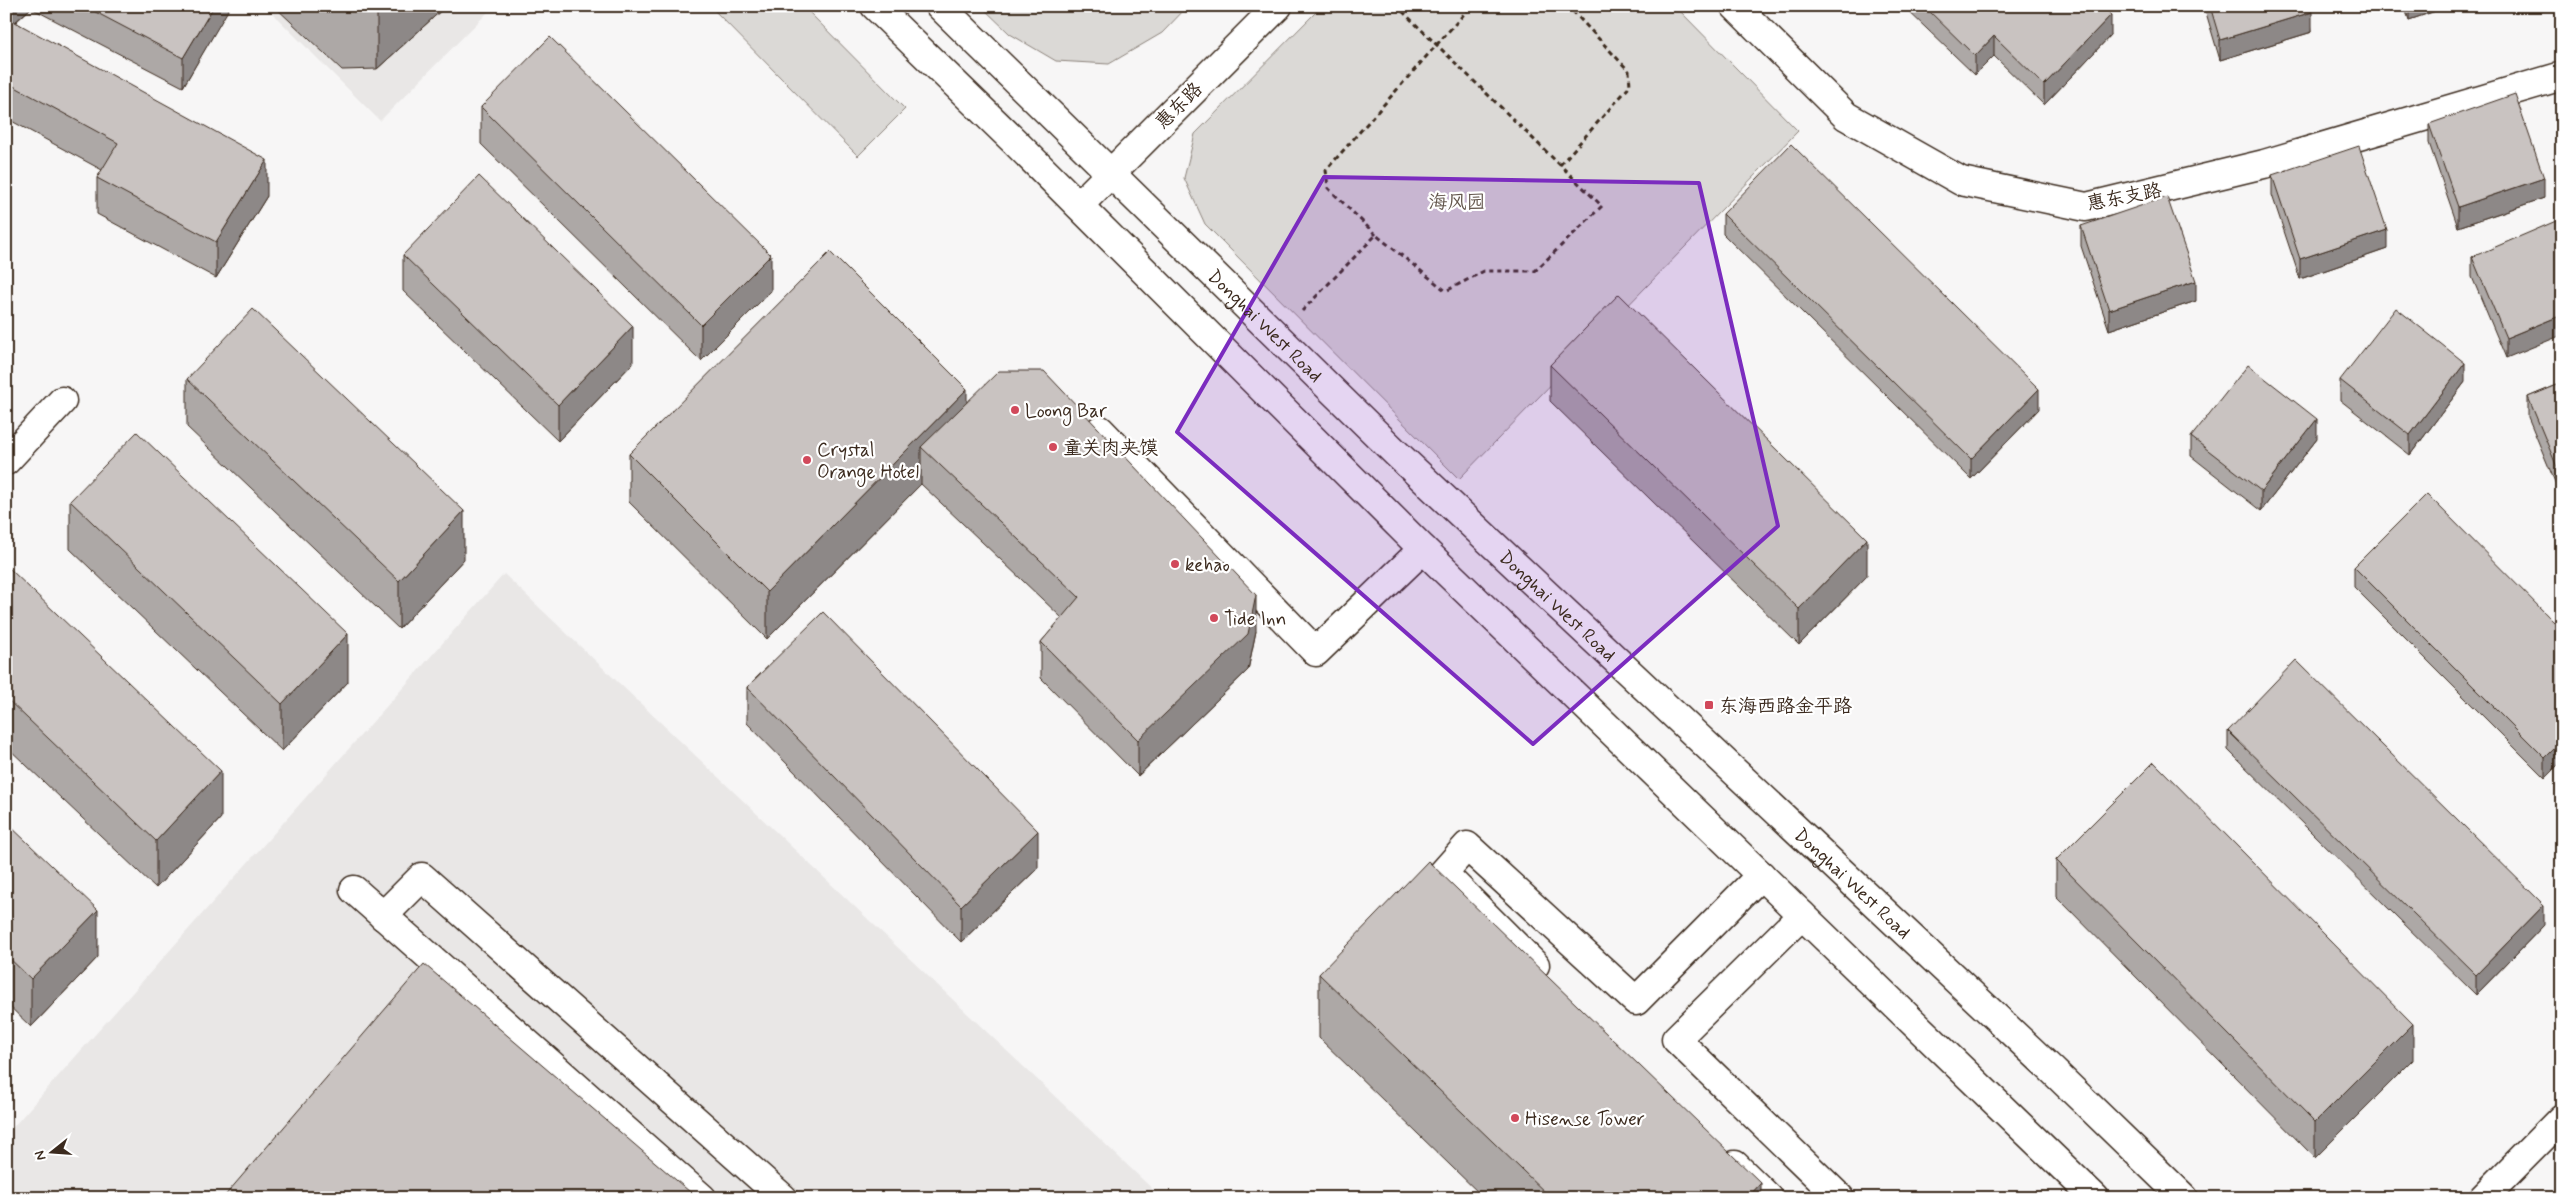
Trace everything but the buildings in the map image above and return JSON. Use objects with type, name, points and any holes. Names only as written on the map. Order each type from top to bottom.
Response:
[{"type":"main road","points":[[875,6],[1079,205],[1423,549],[2095,1198]]},
{"type":"main road","name":"Donghai West Road","points":[[940,6],[1397,454],[2052,1069],[2184,1198]]},
{"type":"main road","name":"惠东路","points":[[1079,205],[1278,6]]},
{"type":"main road","name":"惠东支路","points":[[1735,6],[1846,116],[1961,181],[2086,207],[2264,164],[2562,76]]},
{"type":"main road","points":[[6,461],[62,401]]},
{"type":"main road","points":[[1081,411],[1316,652],[1423,549]]},
{"type":"main road","points":[[1556,986],[1443,874],[1467,846],[1636,1001],[1761,875]]},
{"type":"main road","points":[[383,916],[422,877],[782,1198]]},
{"type":"main road","points":[[354,890],[702,1198]]},
{"type":"main road","points":[[1802,915],[1676,1039],[1840,1198]]},
{"type":"main road","points":[[2483,1198],[2562,1118]]},
{"type":"main road","points":[[1716,1146],[1768,1198]]},
{"type":"path","points":[[1397,6],[1437,45],[1560,166],[1602,206],[1535,271],[1484,271],[1446,292],[1376,235],[1328,188],[1326,170],[1437,45],[1471,6]]},
{"type":"path","points":[[1560,166],[1630,86],[1629,71],[1568,6]]},
{"type":"path","points":[[1277,336],[1376,235]]},
{"type":"highlighted area","points":[[1324,177],[1699,183],[1778,526],[1533,744],[1177,432]]},
{"type":"shaded area","points":[[265,6],[494,6],[380,121]]},
{"type":"shaded area","points":[[504,574],[1162,1198],[6,1198],[6,1135]]},
{"type":"green space","points":[[710,6],[803,6],[905,109],[858,156]]},
{"type":"green space","points":[[981,6],[1188,6],[1162,33],[1109,64],[1056,61],[1010,34]]},
{"type":"green space","name":"海风园","points":[[1322,6],[1675,6],[1798,131],[1459,479],[1205,224],[1184,178],[1195,134]]},
{"type":"place","name":"Loong Bar","points":[[1015,410]]},
{"type":"place","name":"童关肉夹馍","points":[[1053,447]]},
{"type":"place","name":"Crystal Orange Hotel","points":[[807,460]]},
{"type":"place","name":"kehao","points":[[1175,564]]},
{"type":"place","name":"Tide Inn","points":[[1214,618]]},
{"type":"place","name":"东海西路金平路","points":[[1709,705]]},
{"type":"place","name":"Hisense Tower","points":[[1515,1118]]}]
